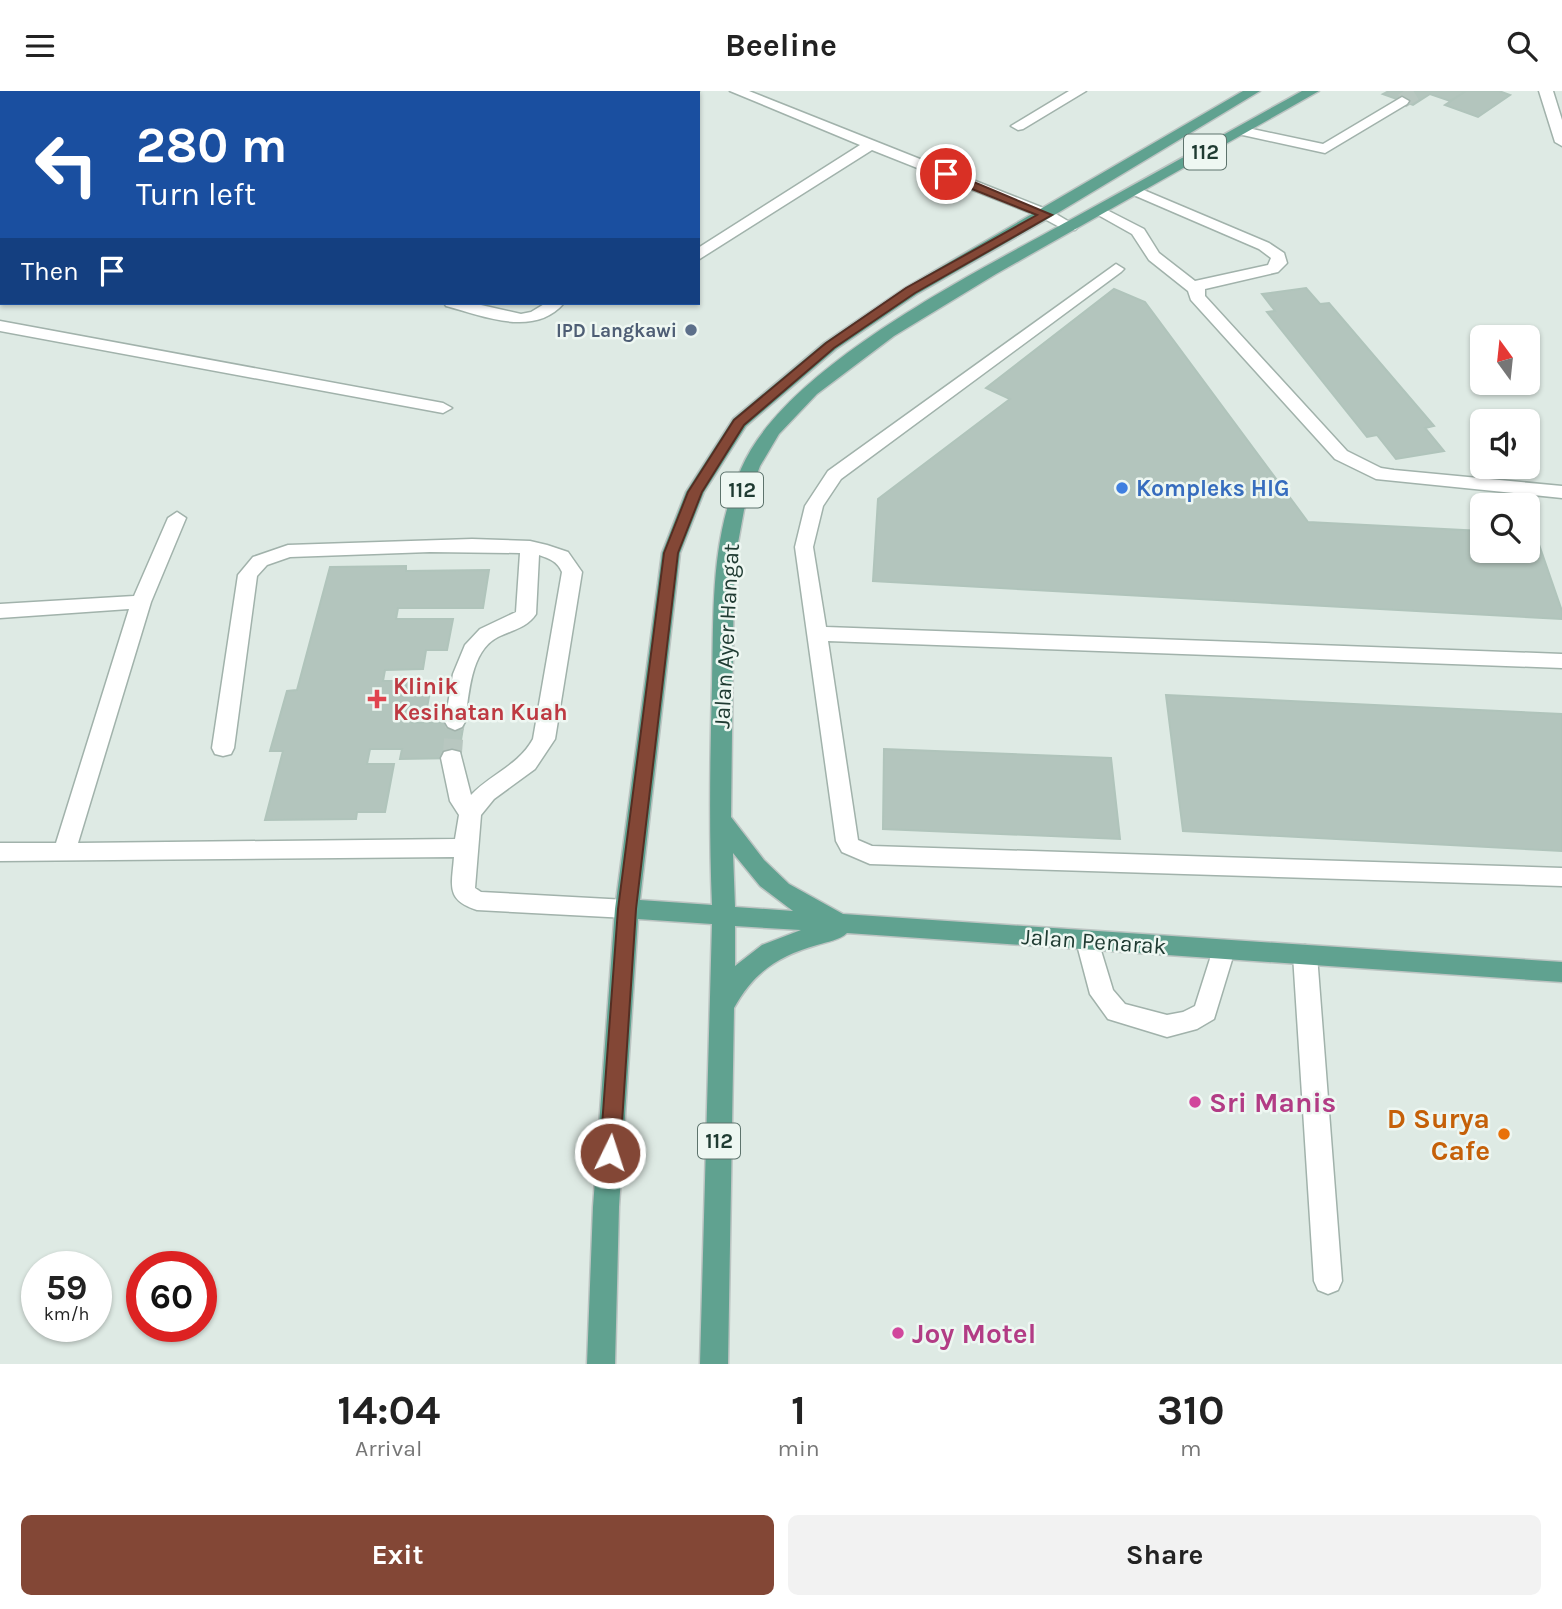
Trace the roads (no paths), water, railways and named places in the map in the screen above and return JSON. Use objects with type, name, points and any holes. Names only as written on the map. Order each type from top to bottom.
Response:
[{"type":"main road","name":"Jalan Ayer Hangat","points":[[714,1364],[724,917],[720,819],[724,565],[735,510],[751,466],[772,431],[811,390],[888,333],[1134,190],[1312,91]]},
{"type":"main road","name":"112","points":[[601,1364],[606,1207],[627,909],[671,553],[695,492],[739,422],[830,346],[911,291],[1046,215],[1247,92]]},
{"type":"main road","points":[[720,819],[757,871],[783,893],[821,915],[850,926]]},
{"type":"main road","name":"Jalan Penarak","points":[[627,909],[1562,972]]},
{"type":"main road","points":[[722,1009],[736,979],[760,957],[783,945],[850,926]]},
{"type":"lane","points":[[737,91],[1070,227]]},
{"type":"lane","points":[[1018,126],[1079,91]]},
{"type":"lane","points":[[1546,91],[1562,142]]},
{"type":"lane","points":[[1243,131],[1325,149],[1402,101]]},
{"type":"lane","points":[[700,254],[871,144]]},
{"type":"lane","points":[[1134,190],[1265,246],[1279,256],[1279,263],[1273,269],[1200,285],[1195,289]]},
{"type":"lane","points":[[1173,208],[1147,225],[1140,238],[1154,255],[1195,289],[1197,296],[1341,455],[1376,473],[1562,492]]},
{"type":"lane","points":[[1098,211],[1147,225]]},
{"type":"lane","points":[[1116,269],[834,475],[814,506],[804,547],[847,841],[850,846],[870,855],[1562,877]]},
{"type":"lane","points":[[461,305],[521,319],[536,316],[553,305]]},
{"type":"lane","points":[[0,327],[443,408]]},
{"type":"lane","points":[[65,850],[141,601],[177,518]]},
{"type":"lane","points":[[223,748],[248,575],[260,561],[288,551],[481,546],[530,547],[559,555],[572,572],[544,739],[536,757],[487,791],[470,815],[463,889],[464,893],[477,901],[627,909]]},
{"type":"lane","points":[[455,722],[467,661],[484,636],[517,623],[526,614],[530,547]]},
{"type":"lane","points":[[0,611],[141,601]]},
{"type":"lane","points":[[817,634],[1562,661]]},
{"type":"lane","points":[[452,758],[461,801],[470,815]]},
{"type":"lane","points":[[0,852],[466,848]]},
{"type":"lane","points":[[1088,941],[1102,993],[1117,1012],[1167,1025],[1188,1022],[1205,1013],[1223,950]]},
{"type":"lane","points":[[1305,955],[1328,1281]]},
{"type":"tunnel","points":[[1402,101],[1418,91]]},
{"type":"tunnel","points":[[452,758],[455,722]]},
{"type":"place","name":"IPD Langkawi","points":[[691,330]]},
{"type":"place","name":"Kompleks HIG","points":[[1122,488]]},
{"type":"place","name":"Klinik Kesihatan Kuah","points":[[377,699]]},
{"type":"place","name":"Sri Manis","points":[[1195,1102]]},
{"type":"place","name":"D Surya Cafe","points":[[1504,1134]]},
{"type":"place","name":"Joy Motel","points":[[898,1333]]}]
